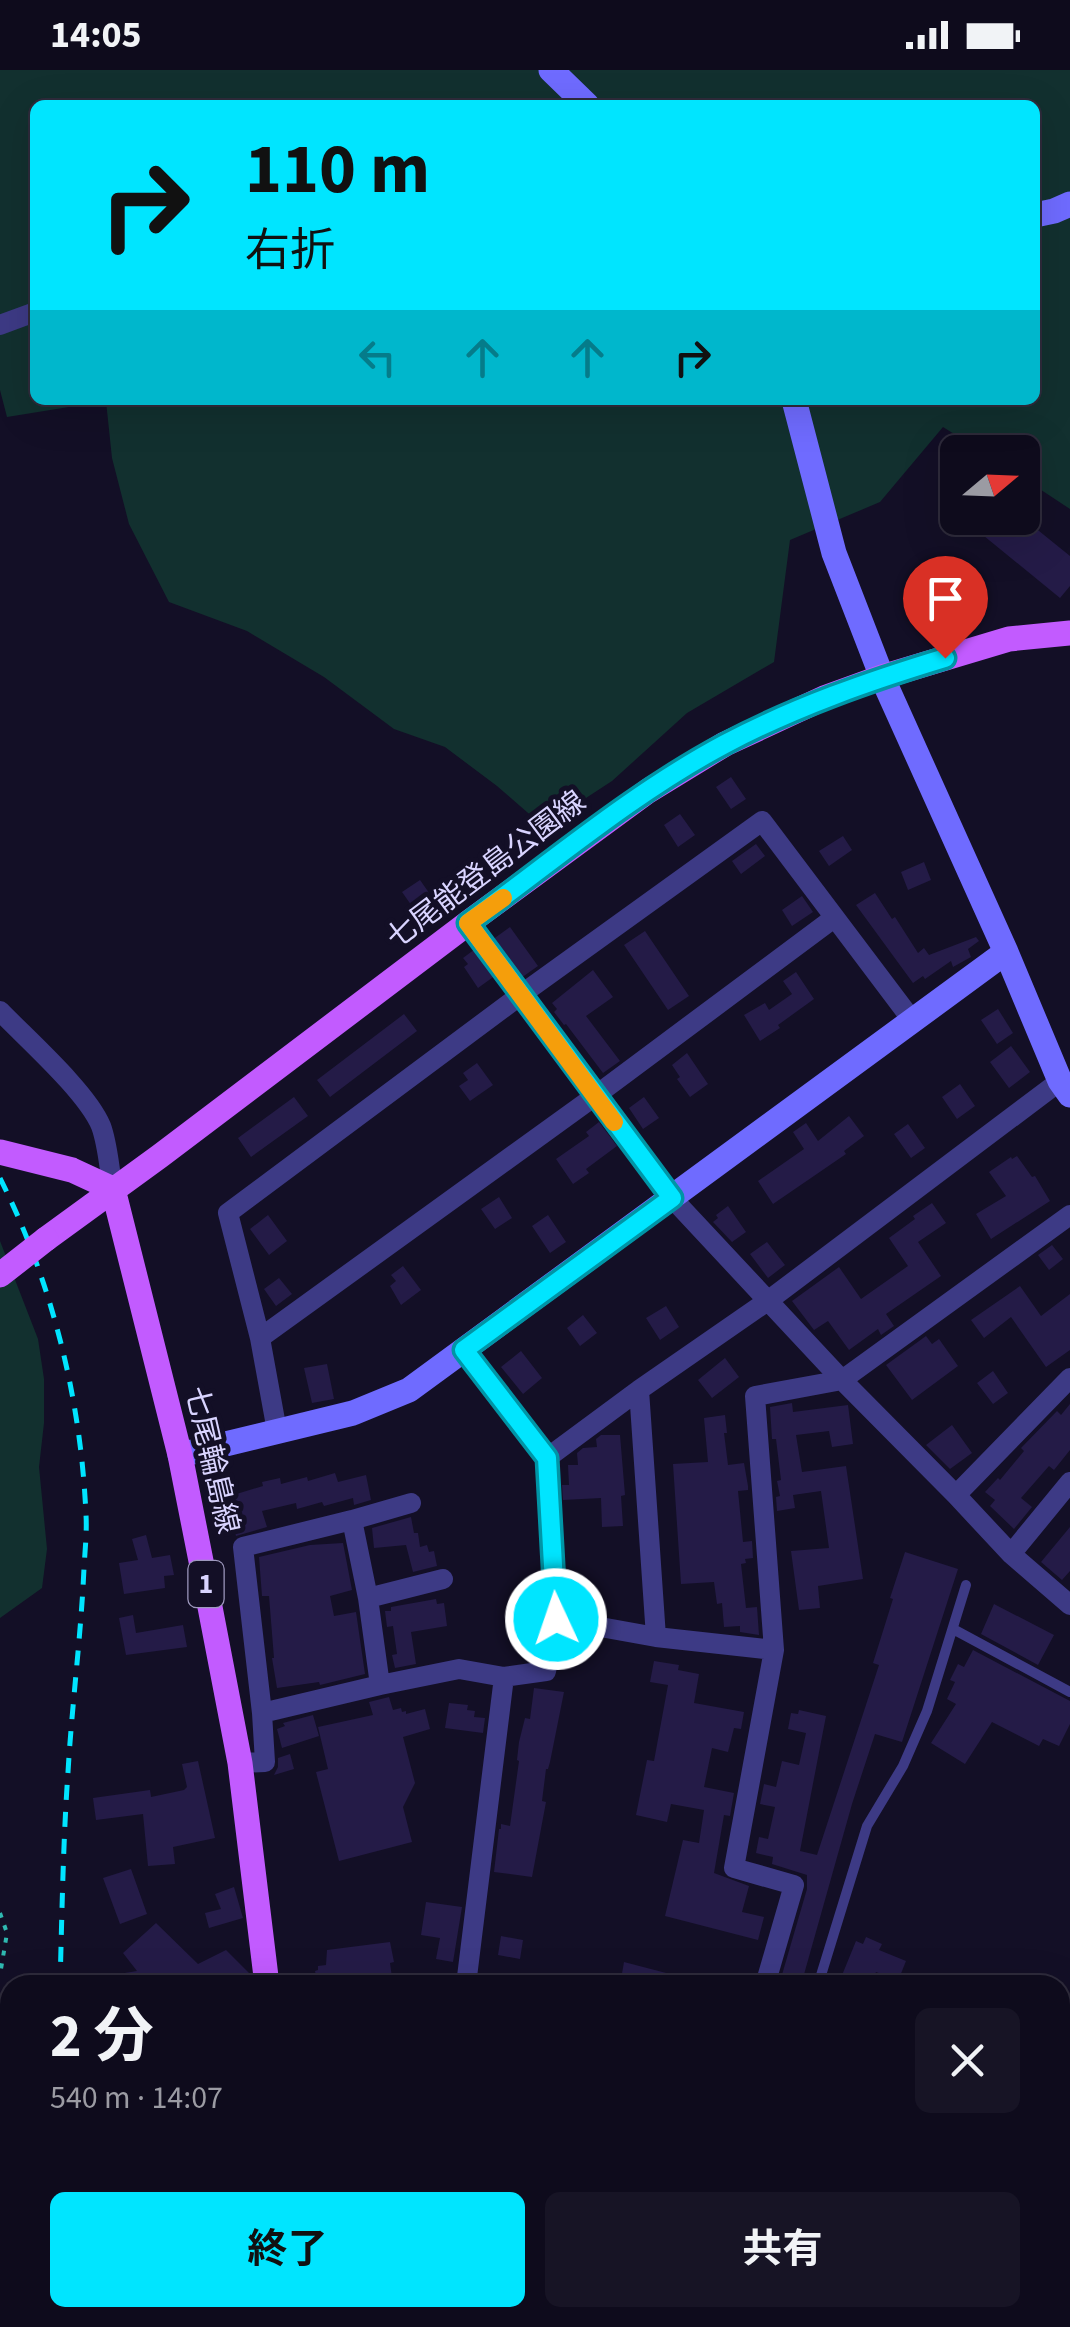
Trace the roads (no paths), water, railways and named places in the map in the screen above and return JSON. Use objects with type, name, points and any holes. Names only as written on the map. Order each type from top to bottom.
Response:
[{"type":"main road","name":"七尾能登島公園線","points":[[0,1275],[468,923],[648,792],[724,744],[824,698],[882,678],[1009,639],[1070,632]]},
{"type":"main road","points":[[5,1153],[72,1170],[113,1188]]},
{"type":"main road","name":"七尾輪島線","points":[[113,1188],[180,1455],[240,1763],[265,1975]]},
{"type":"street","points":[[552,70],[582,100]]},
{"type":"street","points":[[1040,214],[1070,204]]},
{"type":"street","points":[[0,325],[30,314]]},
{"type":"street","points":[[547,1458],[1065,1088],[882,678],[834,553],[795,405]]},
{"type":"street","points":[[277,1431],[260,1338],[228,1212],[762,821],[912,1020]]},
{"type":"street","points":[[260,1338],[834,918]]},
{"type":"street","points":[[180,1455],[353,1412],[409,1390],[1006,952]]},
{"type":"street","points":[[522,994],[672,1198],[1011,1554],[1070,1606]]},
{"type":"street","points":[[0,1012],[76,1090],[96,1117],[113,1188]]},
{"type":"street","points":[[768,1975],[794,1884],[734,1868],[774,1650],[755,1396],[842,1380],[1070,1214]]},
{"type":"street","points":[[262,1713],[459,1669],[504,1677],[546,1671],[556,1619],[547,1458],[464,1350]]},
{"type":"street","points":[[956,1494],[1070,1378]]},
{"type":"street","points":[[640,1390],[656,1637]]},
{"type":"street","points":[[1011,1554],[1070,1482]]},
{"type":"street","points":[[240,1763],[265,1762],[242,1547],[411,1504]]},
{"type":"street","points":[[352,1520],[380,1685]]},
{"type":"street","points":[[368,1598],[443,1579]]},
{"type":"street","points":[[556,1619],[656,1637],[774,1650]]},
{"type":"street","points":[[467,1975],[504,1677]]},
{"type":"lane","points":[[468,923],[522,994]]},
{"type":"lane","points":[[821,1975],[867,1826],[903,1766],[927,1711],[966,1585]]},
{"type":"lane","points":[[953,1628],[1070,1692]]},
{"type":"railway","points":[[0,1178],[35,1258],[61,1342],[83,1471],[86,1534],[66,1799],[60,1975]]}]
